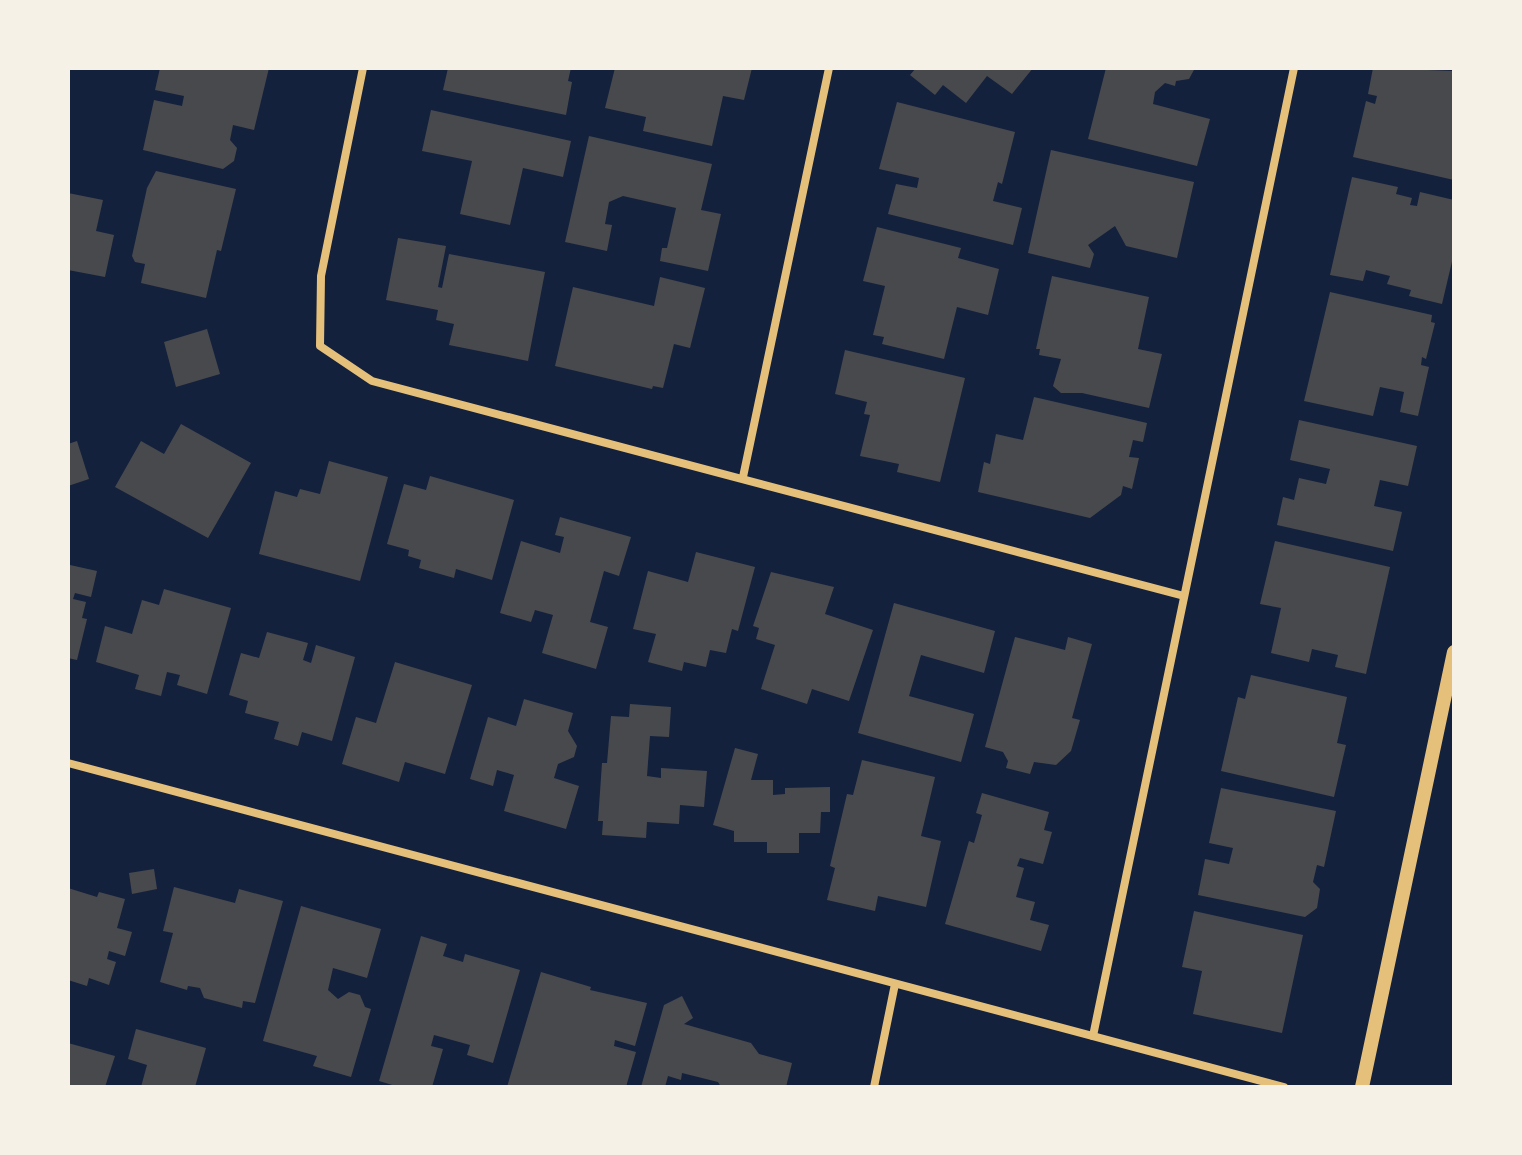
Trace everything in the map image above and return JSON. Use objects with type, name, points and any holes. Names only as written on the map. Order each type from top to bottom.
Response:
[{"type":"street","points":[[363,68],[321,276],[320,346],[372,381],[1184,596]]},
{"type":"street","points":[[743,477],[829,68]]},
{"type":"street","points":[[1093,1036],[1294,68]]},
{"type":"street","points":[[1362,1087],[1454,652]]},
{"type":"street","points":[[68,763],[1284,1087]]},
{"type":"street","points":[[874,1087],[895,984]]},
{"type":"building","points":[[160,68],[269,68],[254,130],[233,125],[230,140],[237,148],[234,161],[223,169],[143,150],[154,100],[182,106],[184,96],[155,90]]},
{"type":"building","points":[[448,68],[571,68],[568,81],[572,82],[566,115],[443,90]]},
{"type":"building","points":[[615,68],[752,68],[744,100],[723,96],[712,146],[643,131],[646,117],[605,108]]},
{"type":"building","points":[[916,68],[1033,68],[1012,94],[987,76],[966,103],[943,85],[935,95],[910,75]]},
{"type":"building","points":[[1106,68],[1195,68],[1189,79],[1176,81],[1175,86],[1165,83],[1155,92],[1153,104],[1210,119],[1197,166],[1088,139]]},
{"type":"building","points":[[1373,68],[1454,71],[1454,180],[1353,157],[1366,101],[1375,104],[1377,96],[1368,94]]},
{"type":"building","points":[[897,102],[1015,132],[1002,184],[998,182],[993,201],[1022,208],[1013,245],[888,214],[896,184],[917,188],[919,178],[879,169]]},
{"type":"building","points":[[431,110],[571,141],[563,177],[523,168],[510,225],[460,214],[472,161],[422,151]]},
{"type":"building","points":[[589,136],[712,164],[701,210],[721,214],[708,271],[660,261],[662,248],[667,248],[676,208],[623,196],[609,202],[605,224],[612,225],[607,251],[565,242]]},
{"type":"building","points":[[1051,150],[1194,182],[1177,258],[1126,246],[1115,226],[1088,245],[1094,254],[1090,268],[1028,253]]},
{"type":"building","points":[[156,171],[236,189],[206,298],[141,283],[145,264],[135,262],[132,256],[147,188]]},
{"type":"building","points":[[1352,177],[1398,187],[1396,194],[1412,198],[1410,205],[1417,206],[1420,192],[1454,200],[1454,253],[1442,304],[1409,296],[1411,290],[1387,284],[1390,276],[1366,270],[1363,281],[1330,275]]},
{"type":"building","points":[[68,193],[103,200],[96,231],[114,235],[105,277],[68,270]]},
{"type":"building","points":[[877,227],[961,248],[958,258],[999,269],[988,315],[957,307],[944,359],[882,344],[884,337],[873,335],[885,286],[863,281]]},
{"type":"building","points":[[398,238],[446,246],[438,287],[442,288],[449,254],[545,272],[528,361],[449,345],[454,324],[436,320],[438,310],[386,300]]},
{"type":"building","points":[[1052,276],[1149,297],[1138,349],[1162,354],[1149,408],[1082,393],[1061,393],[1053,386],[1061,359],[1039,355],[1040,349],[1036,349]]},
{"type":"building","points":[[660,277],[705,288],[690,348],[674,344],[663,388],[653,386],[652,389],[555,366],[573,287],[654,306]]},
{"type":"building","points":[[1330,292],[1432,315],[1431,322],[1435,323],[1426,359],[1422,357],[1421,365],[1429,367],[1418,416],[1400,412],[1404,392],[1380,387],[1373,416],[1304,401]]},
{"type":"building","points":[[207,329],[220,374],[176,387],[164,342]]},
{"type":"building","points":[[845,350],[965,378],[940,482],[897,472],[899,464],[860,456],[870,415],[864,414],[867,402],[835,394]]},
{"type":"building","points":[[1034,397],[1147,423],[1143,442],[1133,440],[1129,457],[1139,458],[1132,489],[1123,486],[1121,495],[1090,518],[978,492],[984,462],[990,464],[996,434],[1023,440]]},
{"type":"building","points":[[1299,420],[1417,446],[1408,486],[1380,480],[1374,506],[1402,512],[1393,551],[1277,525],[1283,497],[1294,500],[1299,478],[1326,484],[1330,469],[1290,460]]},
{"type":"building","points":[[181,424],[251,463],[208,538],[115,487],[141,441],[164,454]]},
{"type":"building","points":[[77,441],[89,479],[68,486],[68,444]]},
{"type":"building","points":[[329,461],[388,477],[360,581],[259,554],[275,491],[297,497],[300,489],[320,494]]},
{"type":"building","points":[[430,476],[514,500],[492,580],[456,569],[454,578],[419,568],[421,560],[408,556],[409,550],[387,544],[404,484],[426,490]]},
{"type":"building","points":[[560,517],[631,537],[619,576],[604,571],[590,622],[608,627],[596,669],[542,653],[553,615],[535,610],[531,622],[500,613],[521,541],[560,553],[564,537],[555,535]]},
{"type":"building","points":[[1275,541],[1390,567],[1366,674],[1335,667],[1338,655],[1312,649],[1309,662],[1271,653],[1281,608],[1260,604]]},
{"type":"building","points":[[696,552],[755,567],[738,631],[732,629],[726,653],[710,650],[706,667],[684,662],[682,671],[648,662],[656,634],[633,629],[648,571],[688,582]]},
{"type":"building","points":[[68,559],[70,565],[97,571],[91,597],[75,593],[73,599],[86,602],[82,618],[87,619],[77,660],[68,658]]},
{"type":"building","points":[[771,572],[834,587],[825,614],[873,630],[849,701],[812,689],[807,704],[761,689],[775,645],[756,639],[759,628],[753,626]]},
{"type":"building","points":[[164,589],[231,608],[207,694],[177,685],[180,675],[167,672],[161,696],[135,689],[139,675],[96,662],[105,626],[132,634],[142,600],[159,605]]},
{"type":"building","points":[[894,603],[995,631],[984,673],[921,655],[909,696],[974,714],[961,762],[858,733]]},
{"type":"building","points":[[267,632],[308,643],[303,660],[311,663],[316,645],[355,657],[332,741],[302,732],[298,746],[274,739],[279,722],[245,713],[248,701],[229,695],[241,653],[259,658]]},
{"type":"building","points":[[1015,637],[1065,650],[1068,637],[1092,644],[1072,718],[1080,720],[1071,751],[1056,765],[1034,762],[1030,774],[1006,768],[1008,761],[1003,752],[985,747]]},
{"type":"building","points":[[395,662],[472,685],[445,774],[405,762],[399,782],[342,764],[356,717],[376,723]]},
{"type":"building","points":[[1251,675],[1347,697],[1337,743],[1346,745],[1334,797],[1221,771],[1238,697],[1245,699]]},
{"type":"building","points":[[524,699],[573,713],[568,731],[577,746],[574,757],[558,764],[554,778],[579,786],[566,829],[504,811],[514,775],[497,770],[493,786],[470,779],[488,717],[516,726]]},
{"type":"building","points":[[630,704],[671,707],[669,737],[650,736],[647,776],[661,778],[661,768],[707,771],[704,807],[680,805],[679,824],[647,822],[646,838],[602,835],[603,821],[598,821],[602,763],[607,763],[611,716],[629,717]]},
{"type":"building","points":[[735,748],[758,754],[751,780],[773,780],[773,795],[785,794],[785,788],[830,787],[830,812],[821,812],[820,833],[799,833],[799,853],[767,853],[767,842],[734,842],[734,831],[713,825]]},
{"type":"building","points":[[862,760],[935,777],[921,836],[941,841],[926,907],[878,896],[875,911],[827,900],[835,868],[830,866],[847,794],[853,795]]},
{"type":"building","points":[[1221,788],[1336,811],[1324,867],[1317,865],[1313,882],[1320,889],[1317,908],[1305,917],[1198,895],[1205,859],[1229,864],[1233,848],[1209,843]]},
{"type":"building","points":[[982,793],[1049,812],[1044,830],[1052,832],[1043,864],[1020,858],[1017,866],[1024,868],[1016,897],[1035,902],[1030,920],[1049,925],[1041,951],[945,924],[969,841],[974,843],[982,815],[976,813]]},
{"type":"building","points":[[154,869],[157,889],[132,894],[129,873]]},
{"type":"building","points":[[174,887],[235,903],[239,889],[283,901],[255,1003],[243,1001],[242,1008],[204,998],[200,988],[188,986],[187,990],[160,982],[173,933],[163,931]]},
{"type":"building","points":[[68,888],[97,897],[99,892],[125,899],[117,928],[132,932],[125,956],[109,951],[107,959],[116,962],[109,985],[89,978],[87,986],[68,980]]},
{"type":"building","points":[[301,906],[381,929],[367,978],[333,968],[328,990],[338,999],[349,992],[360,995],[365,1007],[371,1009],[351,1077],[313,1066],[317,1056],[263,1041]]},
{"type":"building","points":[[1194,911],[1303,935],[1282,1033],[1193,1014],[1202,971],[1182,967]]},
{"type":"building","points":[[421,936],[447,944],[443,956],[463,962],[465,954],[520,970],[493,1063],[467,1055],[470,1045],[434,1035],[431,1046],[443,1049],[432,1087],[399,1087],[379,1081]]},
{"type":"building","points":[[541,972],[591,987],[590,990],[647,1003],[635,1046],[615,1040],[614,1046],[636,1052],[626,1087],[507,1087]]},
{"type":"building","points":[[682,996],[693,1018],[684,1024],[751,1043],[759,1054],[792,1063],[786,1087],[721,1087],[718,1082],[682,1073],[681,1080],[668,1076],[665,1087],[641,1087],[664,1005]]},
{"type":"building","points":[[136,1029],[206,1048],[195,1087],[141,1087],[147,1065],[128,1059]]},
{"type":"building","points":[[68,1043],[115,1056],[105,1087],[68,1087]]}]
